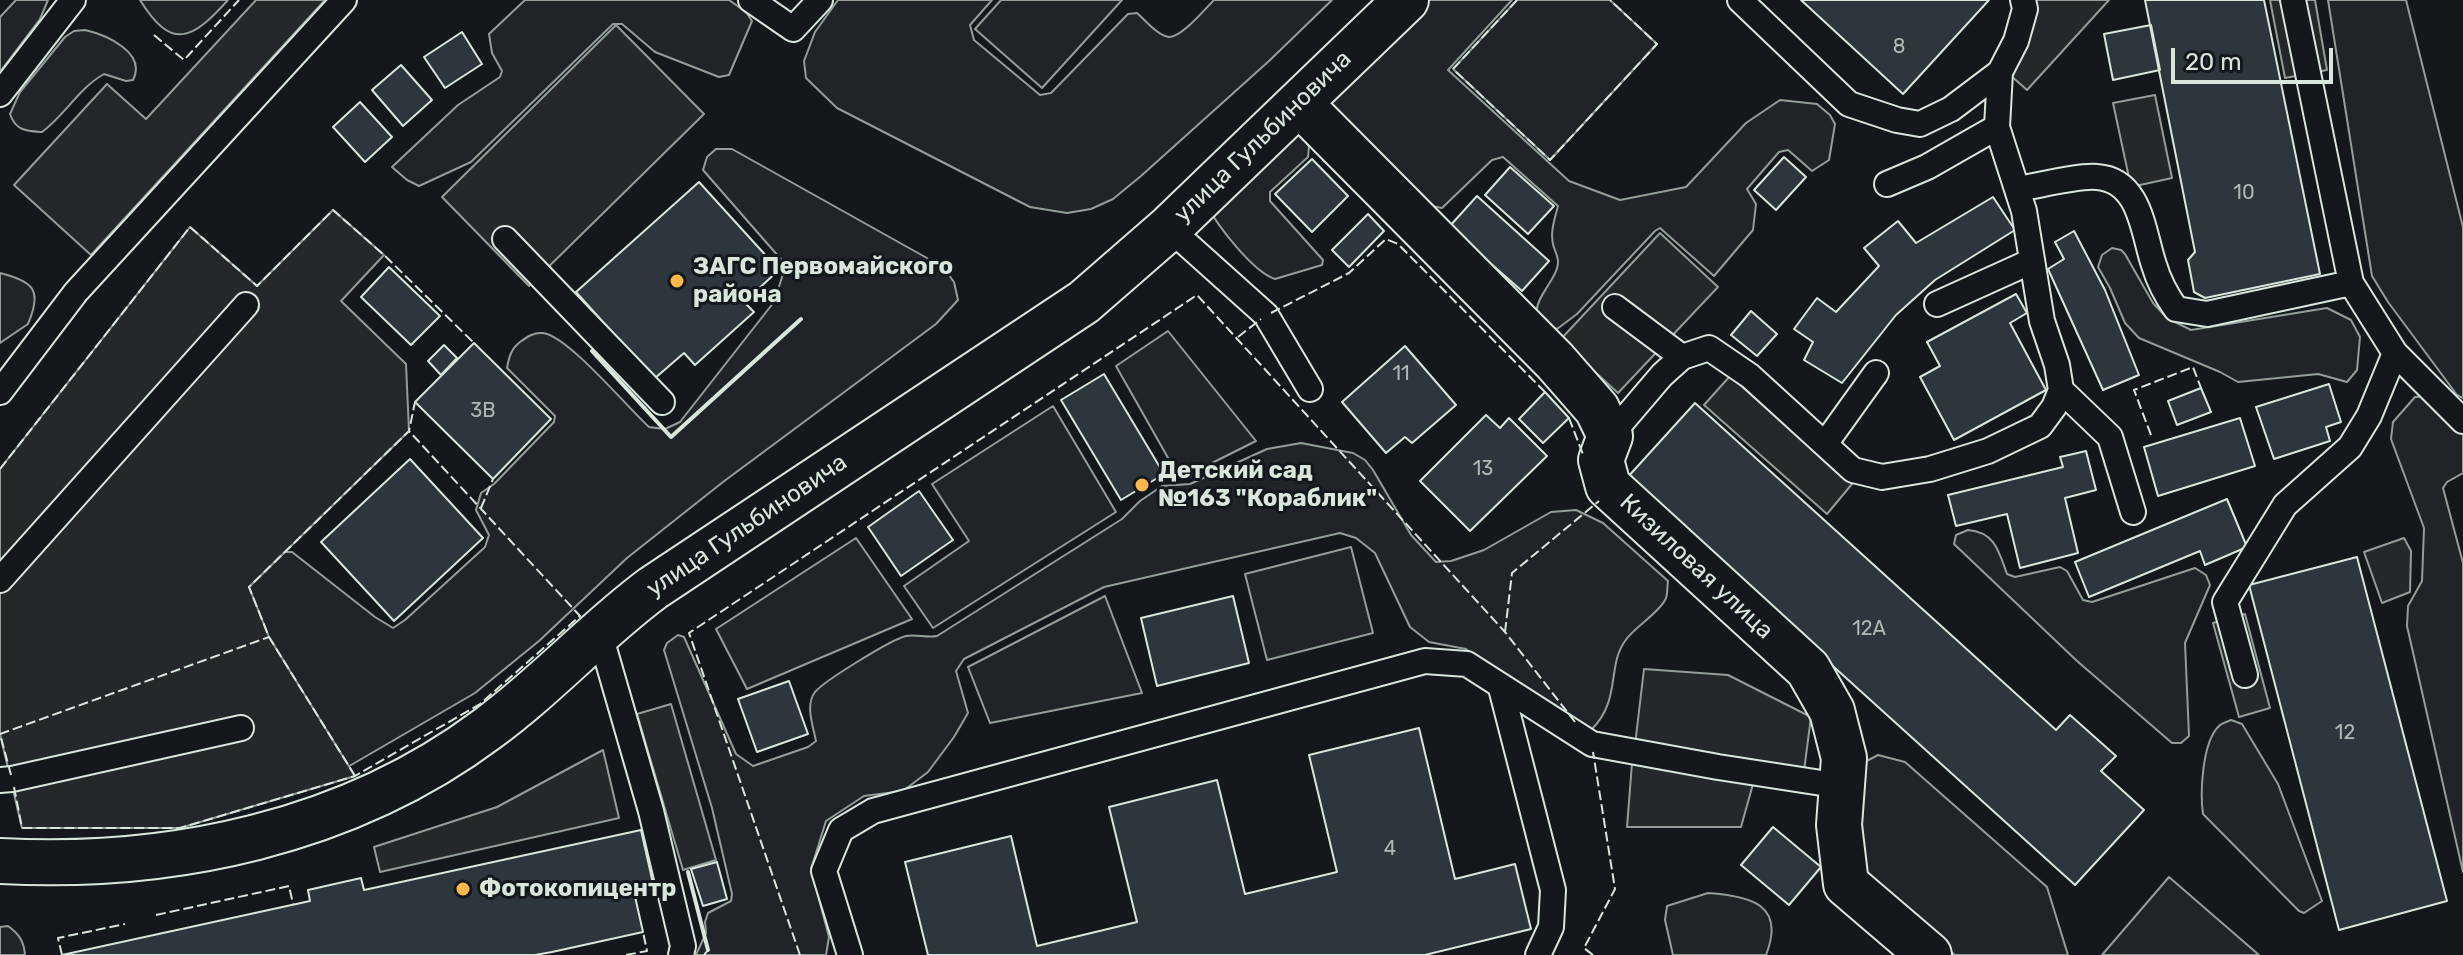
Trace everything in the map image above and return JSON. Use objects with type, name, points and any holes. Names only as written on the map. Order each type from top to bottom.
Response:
[{"type":"street","name":"улица Гульбиновича","points":[[0,861],[53,864],[199,851],[272,834],[334,813],[419,775],[486,730],[544,685],[599,631],[653,588],[1084,302],[1169,228],[1406,0]]},
{"type":"street","points":[[1299,103],[1555,361],[1597,409],[1610,436]]},
{"type":"street","name":"Кизиловая улица","points":[[1610,436],[1601,460],[1608,486],[1808,669],[1832,711],[1844,758],[1839,825],[1846,884],[1929,955]]},
{"type":"lane","points":[[0,94],[73,0]]},
{"type":"lane","points":[[0,392],[76,292],[344,0]]},
{"type":"lane","points":[[751,0],[793,29],[820,0]]},
{"type":"lane","points":[[1740,0],[1849,104],[1897,120],[1920,124],[1951,109],[2000,72]]},
{"type":"lane","points":[[1610,436],[1662,375],[1682,357],[1709,348],[1750,376],[1853,470],[1882,477],[1930,469],[1988,451],[2040,426],[2054,407],[2061,390],[2057,365],[2042,321],[2024,211],[1997,127],[2000,72],[2016,41],[2025,9],[2023,0]]},
{"type":"lane","points":[[2293,0],[2351,283],[2395,353],[2463,421]]},
{"type":"lane","points":[[1887,184],[1927,167],[1997,127]]},
{"type":"lane","points":[[2017,189],[2098,177],[2122,185],[2139,210],[2153,264],[2164,292],[2176,309],[2207,314],[2351,283]]},
{"type":"lane","points":[[1169,228],[1266,315],[1310,389]]},
{"type":"lane","points":[[505,239],[662,402]]},
{"type":"lane","points":[[1937,304],[2032,261]]},
{"type":"lane","points":[[0,580],[246,305]]},
{"type":"lane","points":[[1615,307],[1682,357]]},
{"type":"lane","points":[[2245,675],[2225,602],[2285,505],[2350,447],[2369,416],[2395,353]]},
{"type":"lane","points":[[1825,444],[1876,373]]},
{"type":"lane","points":[[2061,390],[2110,437],[2133,512]]},
{"type":"lane","points":[[599,631],[651,811],[683,946],[681,955]]},
{"type":"lane","points":[[850,955],[824,871],[841,830],[873,811],[1425,661],[1467,664],[1592,744],[1841,786]]},
{"type":"lane","points":[[1501,688],[1553,890],[1551,927],[1538,955]]},
{"type":"lane","points":[[0,780],[241,728]]},
{"type":"shaded area","points":[[16,0],[48,0],[40,19],[0,72],[0,17]]},
{"type":"shaded area","points":[[140,0],[228,0],[204,24],[183,34],[162,27]]},
{"type":"shaded area","points":[[256,0],[325,0],[91,255],[14,185],[107,84],[146,119]]},
{"type":"shaded area","points":[[525,0],[729,0],[746,12],[752,21],[729,75],[719,77],[655,52],[622,24],[613,24],[471,162],[419,186],[407,180],[392,167],[458,105],[500,77],[502,71],[492,53],[489,34]]},
{"type":"shaded area","points":[[838,0],[992,0],[970,25],[974,40],[1040,95],[1051,93],[1128,14],[1137,13],[1169,37],[1186,28],[1214,0],[1332,0],[1269,61],[1113,199],[1091,209],[1067,213],[1030,207],[837,108],[806,78],[804,61],[815,32]]},
{"type":"shaded area","points":[[1001,0],[1122,0],[1042,88],[975,29]]},
{"type":"shaded area","points":[[1397,0],[1512,0],[1448,70],[1569,181],[1620,200],[1686,187],[1746,123],[1780,100],[1817,104],[1830,115],[1835,124],[1829,160],[1812,171],[1788,150],[1779,152],[1747,189],[1756,204],[1753,230],[1714,276],[1660,228],[1577,314],[1557,329],[1544,323],[1537,307],[1558,262],[1552,234],[1558,206],[1503,157],[1492,160],[1442,208],[1432,206],[1324,100]]},
{"type":"shaded area","points":[[1517,0],[1610,0],[1657,44],[1550,160],[1453,69]]},
{"type":"shaded area","points":[[2034,0],[2109,0],[2027,90],[2010,75]]},
{"type":"shaded area","points":[[2270,0],[2315,0],[2327,70],[2285,78]]},
{"type":"shaded area","points":[[2328,0],[2406,0],[2463,227],[2463,398],[2457,395],[2372,276]]},
{"type":"shaded area","points":[[616,25],[704,114],[529,286],[442,197]]},
{"type":"shaded area","points":[[85,30],[114,41],[130,54],[136,70],[133,80],[104,74],[42,132],[19,127],[10,114],[20,92],[65,37],[74,31]]},
{"type":"shaded area","points":[[2155,95],[2172,178],[2131,187],[2113,103]]},
{"type":"shaded area","points":[[1293,125],[1309,146],[1308,157],[1270,192],[1270,201],[1323,260],[1322,265],[1275,279],[1247,258],[1207,206]]},
{"type":"shaded area","points":[[716,149],[732,149],[943,267],[954,282],[958,300],[936,324],[723,482],[627,558],[539,641],[475,693],[339,772],[212,551],[292,552],[393,628],[405,620],[485,547],[489,535],[476,510],[481,493],[494,484],[554,422],[555,416],[507,368],[514,347],[534,334],[554,337],[567,346],[649,427],[665,429],[680,422],[774,302],[786,265],[703,170],[707,157]]},
{"type":"shaded area","points":[[333,210],[384,255],[341,301],[406,364],[409,431],[249,587],[269,637],[355,776],[180,828],[22,828],[0,734],[0,469],[190,227],[257,286]]},
{"type":"shaded area","points":[[1660,233],[1718,287],[1618,393],[1560,340]]},
{"type":"shaded area","points":[[2112,248],[2125,254],[2153,303],[2167,318],[2191,330],[2327,308],[2351,320],[2360,337],[2357,370],[2347,382],[2318,374],[2238,382],[2139,338],[2125,323],[2098,267],[2102,255]]},
{"type":"shaded area","points":[[0,273],[27,284],[32,289],[35,303],[28,324],[0,343]]},
{"type":"shaded area","points":[[1168,331],[1256,441],[1180,479],[1116,366]]},
{"type":"shaded area","points":[[1730,376],[1852,484],[1827,514],[1704,405]]},
{"type":"shaded area","points":[[2427,396],[2463,428],[2463,473],[2443,488],[2463,563],[2463,872],[2407,626],[2408,606],[2422,581],[2424,528],[2391,439],[2393,422],[2415,397]]},
{"type":"shaded area","points":[[1053,406],[1116,512],[933,628],[904,586],[969,541],[932,484]]},
{"type":"shaded area","points":[[1301,443],[1353,453],[1365,460],[1411,535],[1436,562],[1451,561],[1484,550],[1551,512],[1576,510],[1603,523],[1668,581],[1667,596],[1662,605],[1625,641],[1616,661],[1607,707],[1592,729],[1577,729],[1466,649],[1429,642],[1410,627],[1375,553],[1356,538],[1340,533],[1104,587],[964,659],[956,671],[968,713],[928,772],[903,791],[864,796],[826,821],[811,869],[829,937],[826,955],[696,955],[706,933],[708,913],[731,901],[732,894],[712,808],[664,650],[667,643],[678,635],[684,637],[736,754],[753,766],[808,747],[816,741],[810,709],[815,692],[873,652],[906,636],[937,636],[1122,519],[1140,501],[1162,486],[1190,484],[1267,449]]},
{"type":"shaded area","points":[[1968,530],[1984,535],[1995,544],[2007,574],[2015,577],[2060,567],[2067,571],[2083,600],[2092,602],[2195,568],[2206,575],[2210,585],[2185,643],[2189,736],[2181,743],[2172,743],[2077,661],[1954,544],[1956,535]]},
{"type":"shaded area","points":[[856,538],[912,619],[747,689],[716,629]]},
{"type":"shaded area","points":[[2404,538],[2411,551],[2410,592],[2382,603],[2364,552]]},
{"type":"shaded area","points":[[1351,547],[1373,633],[1267,660],[1245,574]]},
{"type":"shaded area","points":[[1105,596],[1142,693],[990,723],[968,667]]},
{"type":"shaded area","points":[[2245,614],[2270,708],[2239,717],[2213,623]]},
{"type":"shaded area","points":[[1644,669],[1728,675],[1811,717],[1804,771],[1635,745]]},
{"type":"shaded area","points":[[671,704],[716,860],[683,870],[637,714]]},
{"type":"shaded area","points":[[2231,720],[2242,724],[2278,784],[2322,901],[2304,913],[2203,814],[2202,781],[2209,744],[2219,726]]},
{"type":"shaded area","points":[[603,750],[619,818],[380,872],[374,847],[497,807]]},
{"type":"shaded area","points":[[1878,755],[1905,762],[2047,887],[2068,955],[1955,955],[1864,877],[1856,849],[1863,763]]},
{"type":"shaded area","points":[[1632,763],[1753,784],[1741,827],[1627,827]]},
{"type":"shaded area","points":[[2169,877],[2259,955],[2102,955]]},
{"type":"shaded area","points":[[1708,893],[1750,900],[1768,914],[1771,938],[1766,955],[1673,955],[1665,920],[1667,906]]},
{"type":"shaded area","points":[[8,926],[20,938],[25,955],[0,955],[0,927]]},
{"type":"building","points":[[1801,0],[1989,0],[1903,94]]},
{"type":"building","points":[[2145,0],[2264,0],[2320,274],[2205,298],[2194,292],[2188,260],[2195,252]]},
{"type":"building","points":[[2151,25],[2160,70],[2113,80],[2104,34]]},
{"type":"building","points":[[462,32],[482,64],[445,88],[424,57]]},
{"type":"building","points":[[401,65],[432,100],[403,126],[372,90]]},
{"type":"building","points":[[360,102],[392,137],[365,162],[333,127]]},
{"type":"building","points":[[1784,157],[1806,177],[1776,210],[1754,190]]},
{"type":"building","points":[[1312,159],[1348,196],[1312,232],[1275,194]]},
{"type":"building","points":[[1510,167],[1554,206],[1528,234],[1485,195]]},
{"type":"building","name":"ЗАГС Первомайского района","points":[[699,182],[779,270],[744,302],[754,312],[695,365],[684,353],[654,379],[576,292]]},
{"type":"building","points":[[1477,196],[1549,261],[1522,291],[1449,227]]},
{"type":"building","points":[[1993,197],[2015,230],[1935,280],[1896,315],[1842,383],[1804,360],[1813,342],[1794,329],[1817,298],[1836,312],[1879,266],[1864,248],[1898,221],[1916,243]]},
{"type":"building","points":[[1368,214],[1384,231],[1349,267],[1332,250]]},
{"type":"building","points":[[2074,231],[2105,290],[2139,375],[2103,390],[2048,269],[2064,259],[2055,242]]},
{"type":"building","points":[[389,267],[440,316],[411,345],[361,297]]},
{"type":"building","points":[[2016,294],[2027,313],[2010,323],[2046,390],[1954,440],[1920,377],[1940,366],[1927,342]]},
{"type":"building","points":[[1751,311],[1777,334],[1757,356],[1731,335]]},
{"type":"building","points":[[474,343],[551,419],[493,479],[415,402]]},
{"type":"building","points":[[444,345],[457,358],[441,375],[428,361]]},
{"type":"building","points":[[1405,346],[1456,405],[1412,443],[1405,437],[1386,453],[1342,402]]},
{"type":"building","points":[[1104,374],[1164,474],[1121,500],[1061,400]]},
{"type":"building","points":[[2329,384],[2341,422],[2326,427],[2330,441],[2274,459],[2256,407]]},
{"type":"building","points":[[2201,388],[2211,412],[2177,425],[2168,401]]},
{"type":"building","points":[[1545,392],[1569,418],[1543,443],[1519,419]]},
{"type":"building","points":[[1695,403],[2056,730],[2070,715],[2116,756],[2101,771],[2144,810],[2075,885],[1626,479]]},
{"type":"building","points":[[1486,415],[1500,428],[1509,418],[1547,456],[1470,531],[1420,481]]},
{"type":"building","points":[[2240,418],[2255,466],[2158,496],[2144,447]]},
{"type":"building","points":[[2086,451],[2096,490],[2065,498],[2078,553],[2020,568],[2007,514],[1956,526],[1948,495],[2063,467],[2060,457]]},
{"type":"building","points":[[410,459],[483,538],[394,621],[321,542]]},
{"type":"building","points":[[919,491],[953,540],[901,576],[868,527]]},
{"type":"building","points":[[2227,499],[2247,547],[2205,565],[2200,551],[2089,597],[2075,562]]},
{"type":"building","points":[[2357,557],[2447,901],[2339,930],[2249,585]]},
{"type":"building","points":[[1233,596],[1249,663],[1157,686],[1141,618]]},
{"type":"building","points":[[789,681],[808,734],[757,752],[738,699]]},
{"type":"building","points":[[1419,728],[1455,879],[1515,864],[1531,929],[1425,955],[928,955],[905,862],[1011,836],[1037,946],[1137,922],[1109,807],[1217,780],[1245,894],[1337,872],[1309,755]]},
{"type":"building","points":[[1773,827],[1821,867],[1789,905],[1741,865]]},
{"type":"building","points":[[641,830],[654,888],[634,892],[643,932],[552,952],[535,955],[62,955],[310,901],[308,890],[361,878],[364,890]]},
{"type":"building","points":[[717,862],[727,899],[703,906],[691,869]]},
{"type":"fence","points":[[154,35],[184,60],[239,0]]},
{"type":"fence","points":[[1517,0],[1453,69],[1550,160],[1657,44],[1610,0]]},
{"type":"fence","points":[[0,469],[190,227],[257,286],[333,210],[474,343]]},
{"type":"fence","points":[[1271,313],[1349,273],[1386,239],[1398,244],[1545,392]]},
{"type":"fence","points":[[800,955],[689,633],[1197,295],[1505,632],[1575,722]]},
{"type":"fence","points":[[1238,337],[1261,319]]},
{"type":"fence","points":[[2151,435],[2134,390],[2193,367],[2201,388]]},
{"type":"fence","points":[[355,776],[269,637],[249,587],[409,431],[415,402]]},
{"type":"fence","points":[[1569,418],[1584,457]]},
{"type":"fence","points":[[14,787],[22,828],[180,828],[355,776],[480,704],[580,616],[409,431]]},
{"type":"fence","points":[[481,508],[493,479]]},
{"type":"fence","points":[[1505,632],[1512,573],[1599,501]]},
{"type":"fence","points":[[11,775],[0,734],[269,637]]},
{"type":"fence","points":[[1593,752],[1615,889],[1584,948],[1593,955]]},
{"type":"fence","points":[[156,915],[289,886],[293,904]]},
{"type":"fence","points":[[62,955],[58,938],[125,924]]},
{"type":"fence","points":[[626,955],[647,951],[643,932]]},
{"type":"fence","points":[[704,955],[708,950]]},
{"type":"wall","points":[[592,351],[671,437],[801,319]]},
{"type":"wall","points":[[688,872],[708,950]]},
{"type":"place","name":"ЗАГС Первомайского района","points":[[677,281]]},
{"type":"place","name":"Детский сад №163 \"Кораблик\"","points":[[1142,485]]},
{"type":"place","name":"Фотокопицентр","points":[[463,889]]}]
